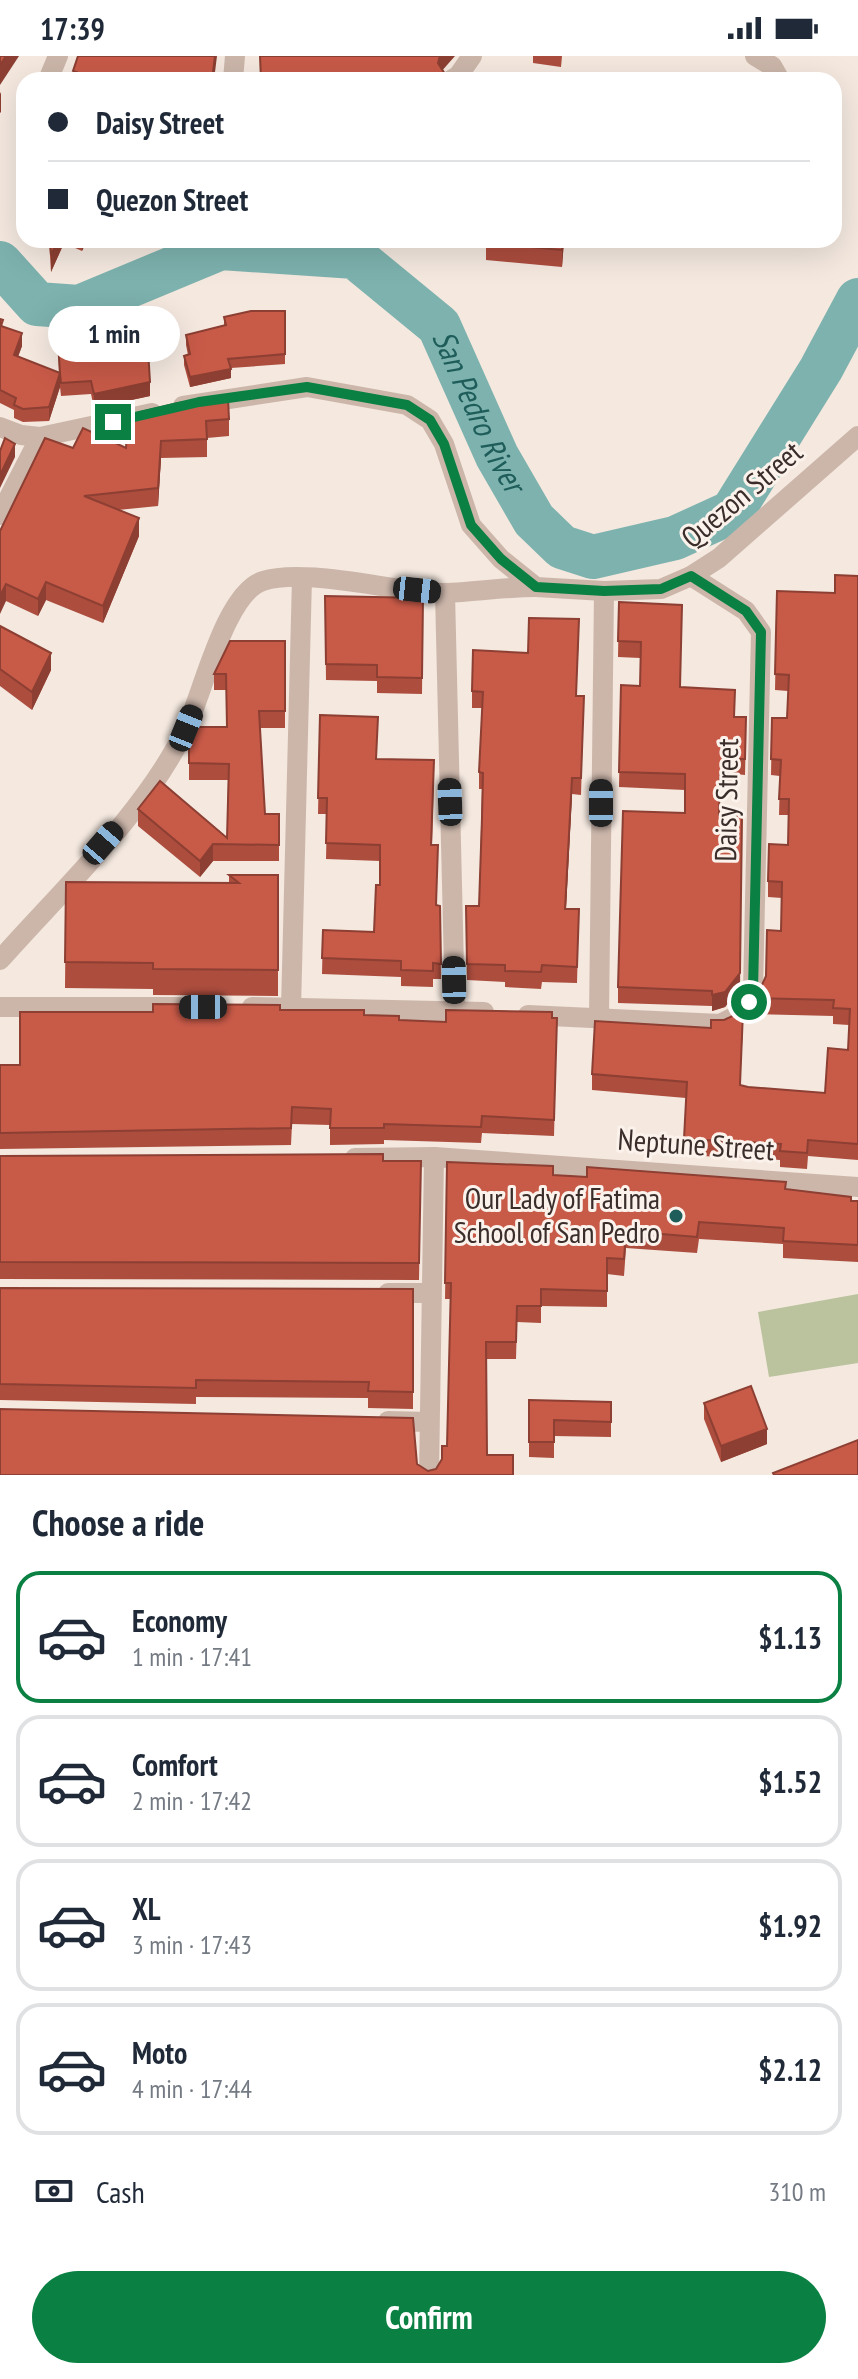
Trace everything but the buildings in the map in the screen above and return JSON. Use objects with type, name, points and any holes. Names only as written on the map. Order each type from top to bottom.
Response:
[{"type":"street","points":[[755,56],[772,66],[775,72]]},
{"type":"street","points":[[0,427],[21,435],[40,437],[199,402],[307,387],[407,405],[430,420],[444,444],[471,525],[501,559],[536,587]]},
{"type":"street","name":"Quezon Street","points":[[0,960],[144,797],[186,728],[240,600],[261,581],[302,578],[445,593],[536,587],[604,591],[661,589],[691,576],[719,558],[858,436]]},
{"type":"street","points":[[0,515],[40,437]]},
{"type":"street","name":"Daisy Street","points":[[599,1019],[720,1024],[742,1013],[753,991],[761,632],[746,611],[728,603],[691,576]]},
{"type":"street","points":[[291,1008],[302,578]]},
{"type":"street","points":[[229,1007],[455,1010],[599,1019],[604,591]]},
{"type":"street","points":[[445,593],[455,1010]]},
{"type":"street","points":[[0,1007],[199,1007]]},
{"type":"street","points":[[429,1475],[434,1157]]},
{"type":"street","name":"Neptune Street","points":[[341,1158],[434,1157],[858,1187]]},
{"type":"street","points":[[367,1293],[430,1293]]},
{"type":"street","points":[[365,1420],[428,1422]]},
{"type":"green space","points":[[858,1294],[858,1363],[769,1377],[758,1312]]},
{"type":"waterway","name":"San Pedro River","points":[[0,263],[37,304],[79,307],[221,248],[355,257],[439,326],[497,456],[534,520],[562,547],[593,557],[675,538],[732,512],[821,369],[858,300]]},
{"type":"place","name":"Our Lady of Fatima School of San Pedro","points":[[676,1216]]},
{"type":"route","points":[[113,422],[199,402],[307,387],[407,405],[430,420],[444,444],[471,525],[501,559],[536,587],[604,591],[661,589],[691,576],[728,603],[746,611],[761,632],[753,991],[749,1002]]}]
